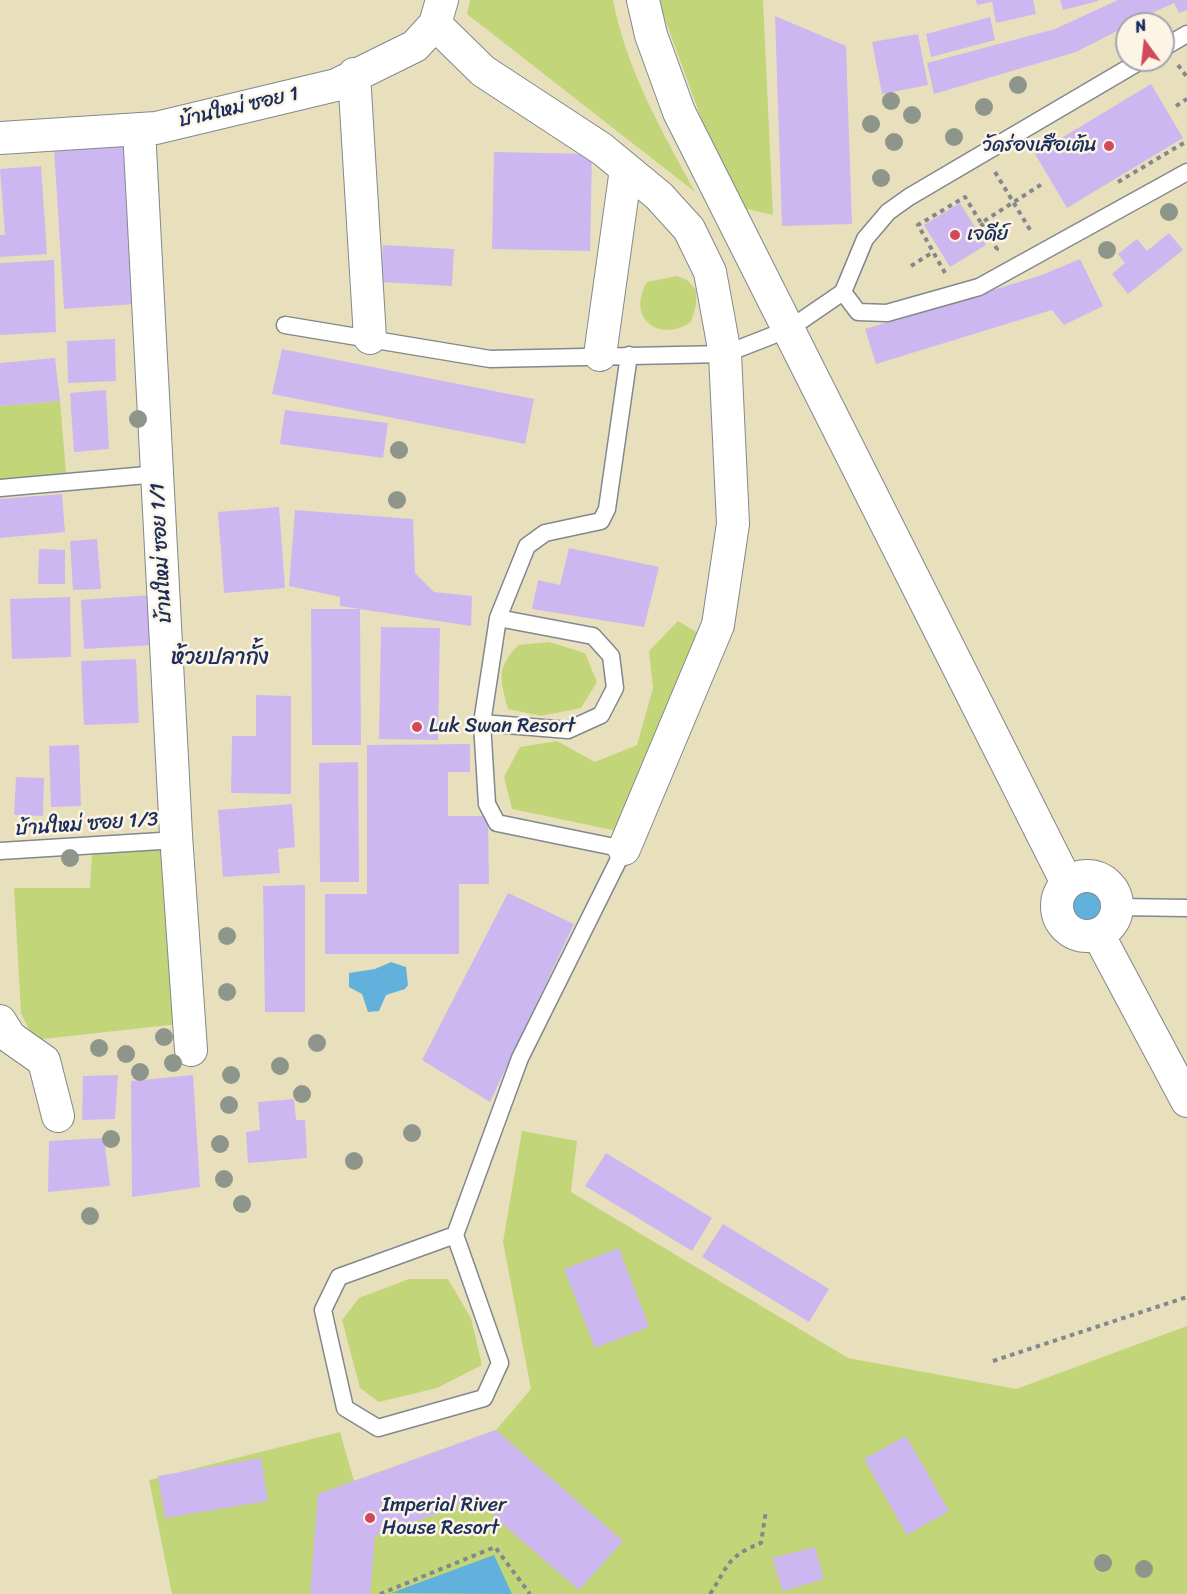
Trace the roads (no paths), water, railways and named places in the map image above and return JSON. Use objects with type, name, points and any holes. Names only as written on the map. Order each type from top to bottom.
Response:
[{"type":"street","points":[[643,0],[651,35],[679,112],[1067,883]]},
{"type":"street","points":[[438,12],[483,71],[602,149],[658,196],[688,229],[710,272],[725,354],[733,524],[718,625],[624,849]]},
{"type":"street","name":"บ้านใหม่ ซอย 1","points":[[0,138],[156,128],[336,85],[354,74],[415,46],[438,12]]},
{"type":"street","points":[[354,74],[370,338]]},
{"type":"street","name":"บ้านใหม่ ซอย 1/1","points":[[139,129],[177,840],[191,1050]]},
{"type":"street","points":[[615,355],[626,169]]},
{"type":"street","points":[[1081,876],[1100,878],[1110,885],[1116,895],[1118,907],[1115,918],[1108,928],[1098,934],[1086,936],[1075,933],[1059,917],[1058,897],[1067,883],[1081,876]]},
{"type":"street","points":[[1098,934],[1187,1101]]},
{"type":"street","points":[[0,1021],[10,1037],[44,1061],[58,1116]]},
{"type":"lane","points":[[285,325],[490,359],[725,354],[789,329],[843,292],[865,239],[888,212],[1122,72]]},
{"type":"lane","points":[[843,292],[858,312],[887,313],[980,287],[1187,172]]},
{"type":"lane","points":[[455,1234],[339,1276],[322,1310],[345,1408],[378,1428],[484,1398],[500,1363],[455,1234],[519,1058],[624,849],[497,823],[488,804],[482,723],[498,618],[527,546],[545,533],[601,521],[607,509],[615,355]]},
{"type":"lane","points":[[0,488],[158,474]]},
{"type":"lane","points":[[482,723],[568,730],[601,715],[615,688],[611,656],[592,636],[498,618]]},
{"type":"lane","name":"บ้านใหม่ ซอย 1/3","points":[[0,851],[177,840]]},
{"type":"lane","points":[[1118,907],[1187,908]]},
{"type":"water","points":[[1087,888],[1098,893],[1103,904],[1098,915],[1087,920],[1076,915],[1071,904],[1076,893]]},
{"type":"water","points":[[391,962],[406,967],[408,985],[405,989],[386,995],[379,1011],[368,1012],[362,994],[349,987],[349,973],[375,969]]},
{"type":"water","points":[[494,1555],[512,1594],[391,1593]]},
{"type":"place","name":"วัดร่องเสือเต้น","points":[[1109,146]]},
{"type":"place","name":"เจดีย์","points":[[955,235]]},
{"type":"place","name":"Luk Swan Resort","points":[[417,727]]},
{"type":"place","name":"Imperial River House Resort","points":[[370,1518]]},
{"type":"district","name":"ห้วยปลากั้ง","points":[[220,658]]}]
